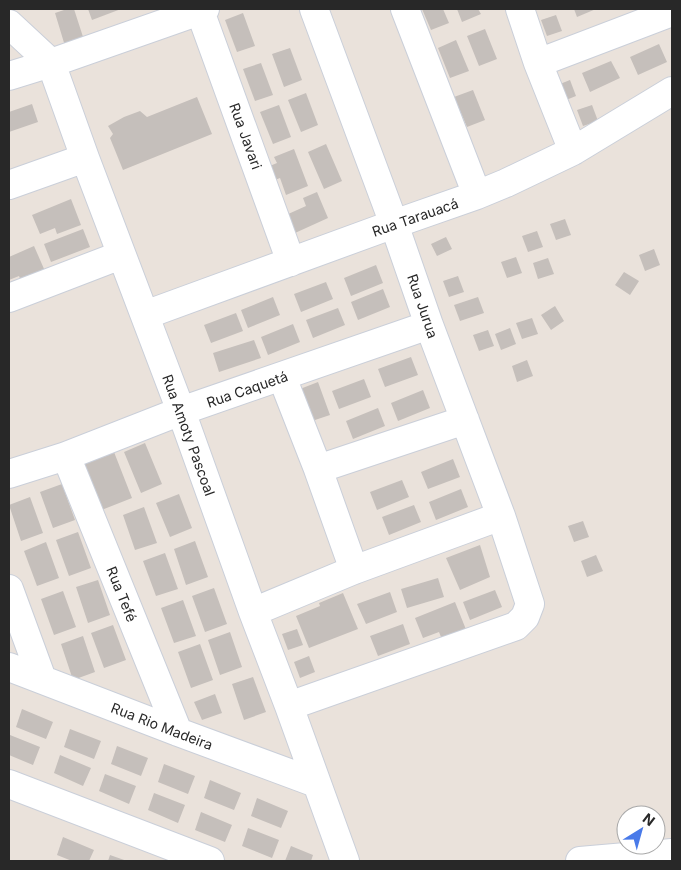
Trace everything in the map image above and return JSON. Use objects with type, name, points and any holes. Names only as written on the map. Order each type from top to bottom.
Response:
[{"type":"street","name":"Rua Jurua","points":[[289,706],[516,626],[525,617],[530,604],[501,516],[314,9]]},
{"type":"street","points":[[405,9],[477,195]]},
{"type":"street","points":[[520,9],[538,63],[573,151]]},
{"type":"street","points":[[9,76],[203,10]]},
{"type":"street","name":"Rua Javari","points":[[203,10],[291,262]]},
{"type":"street","points":[[538,63],[672,12]]},
{"type":"street","name":"Rua Amoty Pascoal","points":[[9,24],[51,63],[345,861]]},
{"type":"street","name":"Rua Tarauacá","points":[[145,315],[477,195],[573,151],[672,91]]},
{"type":"street","points":[[9,185],[85,158]]},
{"type":"street","points":[[9,298],[121,255]]},
{"type":"street","name":"Rua Caquetá","points":[[9,474],[66,456],[181,412],[429,325]]},
{"type":"street","points":[[282,377],[318,469],[354,570]]},
{"type":"street","points":[[318,469],[465,420]]},
{"type":"street","name":"Rua Tefé","points":[[66,456],[178,732]]},
{"type":"street","points":[[253,612],[354,570],[501,516]]},
{"type":"street","points":[[9,589],[42,679]]},
{"type":"street","name":"Rua Rio Madeira","points":[[9,667],[316,783]]},
{"type":"street","points":[[9,784],[210,861]]},
{"type":"street","points":[[580,861],[672,853]]},
{"type":"building","points":[[74,9],[84,40],[65,46],[55,13]]},
{"type":"building","points":[[88,9],[121,9],[92,20]]},
{"type":"building","points":[[422,9],[443,9],[449,23],[431,30]]},
{"type":"building","points":[[457,9],[478,9],[481,14],[462,22]]},
{"type":"building","points":[[574,9],[596,9],[577,17]]},
{"type":"building","points":[[243,13],[255,46],[237,52],[225,20]]},
{"type":"building","points":[[556,15],[562,31],[547,36],[541,20]]},
{"type":"building","points":[[485,29],[497,59],[479,66],[467,36]]},
{"type":"building","points":[[456,40],[469,71],[450,78],[438,48]]},
{"type":"building","points":[[659,44],[667,62],[638,75],[630,57]]},
{"type":"building","points":[[290,48],[302,80],[284,87],[272,54]]},
{"type":"building","points":[[611,61],[620,78],[590,92],[582,73]]},
{"type":"building","points":[[261,63],[273,95],[255,101],[243,69]]},
{"type":"building","points":[[570,80],[576,96],[561,102],[555,86]]},
{"type":"building","points":[[473,90],[485,120],[467,127],[454,97]]},
{"type":"building","points":[[306,93],[318,125],[301,132],[288,100]]},
{"type":"building","points":[[197,97],[212,134],[123,170],[110,138],[113,134],[108,126],[140,111],[147,117]]},
{"type":"building","points":[[32,104],[38,122],[9,132],[9,112]]},
{"type":"building","points":[[279,105],[291,137],[273,144],[260,112]]},
{"type":"building","points":[[592,105],[598,121],[583,126],[577,110]]},
{"type":"building","points":[[326,144],[342,181],[324,189],[308,152]]},
{"type":"building","points":[[294,149],[308,186],[286,195],[280,178],[270,182],[265,168],[277,163],[274,157]]},
{"type":"building","points":[[317,192],[328,218],[295,233],[286,215],[306,206],[303,198]]},
{"type":"building","points":[[71,199],[81,225],[57,234],[55,228],[40,234],[32,215]]},
{"type":"building","points":[[565,219],[571,235],[556,240],[550,224]]},
{"type":"building","points":[[83,229],[90,247],[51,262],[44,244]]},
{"type":"building","points":[[537,231],[543,247],[528,252],[522,236]]},
{"type":"building","points":[[446,237],[452,249],[437,256],[431,244]]},
{"type":"building","points":[[34,246],[48,278],[24,288],[19,276],[9,280],[9,257]]},
{"type":"building","points":[[654,249],[660,265],[645,271],[639,255]]},
{"type":"building","points":[[516,257],[522,273],[507,278],[501,262]]},
{"type":"building","points":[[548,258],[554,274],[538,279],[533,263]]},
{"type":"building","points":[[376,265],[383,283],[351,296],[344,278]]},
{"type":"building","points":[[624,272],[639,281],[630,295],[615,285]]},
{"type":"building","points":[[458,276],[464,292],[449,297],[443,281]]},
{"type":"building","points":[[326,282],[333,299],[301,312],[294,294]]},
{"type":"building","points":[[383,289],[390,307],[358,320],[351,302]]},
{"type":"building","points":[[273,297],[280,315],[248,328],[241,310]]},
{"type":"building","points":[[478,297],[484,313],[460,321],[454,305]]},
{"type":"building","points":[[555,306],[564,321],[551,330],[541,315]]},
{"type":"building","points":[[338,308],[345,325],[313,338],[306,320]]},
{"type":"building","points":[[236,313],[243,331],[211,343],[204,325]]},
{"type":"building","points":[[532,318],[538,334],[522,339],[516,323]]},
{"type":"building","points":[[293,324],[300,342],[268,355],[261,337]]},
{"type":"building","points":[[510,328],[516,344],[501,350],[495,334]]},
{"type":"building","points":[[488,330],[494,346],[479,351],[473,335]]},
{"type":"building","points":[[254,340],[261,358],[219,372],[213,353]]},
{"type":"building","points":[[411,357],[418,375],[385,387],[378,369]]},
{"type":"building","points":[[527,360],[533,376],[517,382],[512,366]]},
{"type":"building","points":[[364,379],[371,397],[339,409],[332,391]]},
{"type":"building","points":[[318,382],[330,415],[312,421],[300,389]]},
{"type":"building","points":[[423,390],[430,408],[398,421],[391,403]]},
{"type":"building","points":[[378,408],[385,426],[353,439],[346,421]]},
{"type":"building","points":[[145,443],[162,484],[141,493],[124,452]]},
{"type":"building","points":[[114,452],[132,498],[99,511],[81,465]]},
{"type":"building","points":[[453,459],[460,477],[428,489],[421,472]]},
{"type":"building","points":[[402,480],[409,497],[377,510],[370,492]]},
{"type":"building","points":[[62,484],[75,520],[53,528],[40,492]]},
{"type":"building","points":[[461,489],[468,507],[436,520],[429,502]]},
{"type":"building","points":[[179,494],[192,528],[170,537],[156,503]]},
{"type":"building","points":[[30,497],[43,533],[21,541],[9,505]]},
{"type":"building","points":[[414,505],[421,522],[389,535],[382,517]]},
{"type":"building","points":[[144,507],[157,543],[135,550],[123,515]]},
{"type":"building","points":[[583,521],[589,537],[574,542],[568,526]]},
{"type":"building","points":[[78,532],[91,568],[69,576],[56,540]]},
{"type":"building","points":[[195,541],[208,577],[186,585],[174,549]]},
{"type":"building","points":[[46,542],[59,578],[37,586],[24,551]]},
{"type":"building","points":[[480,545],[490,577],[460,590],[446,558]]},
{"type":"building","points":[[165,553],[178,589],[156,596],[143,561]]},
{"type":"building","points":[[596,555],[603,571],[587,577],[581,561]]},
{"type":"building","points":[[438,578],[444,597],[407,608],[401,589]]},
{"type":"building","points":[[98,580],[110,615],[88,623],[76,587]]},
{"type":"building","points":[[214,588],[227,624],[205,632],[192,596]]},
{"type":"building","points":[[495,590],[502,607],[470,620],[463,602]]},
{"type":"building","points":[[63,591],[76,627],[54,635],[41,599]]},
{"type":"building","points":[[390,592],[397,612],[366,624],[357,604]]},
{"type":"building","points":[[343,593],[358,629],[309,648],[296,616],[320,606],[319,603]]},
{"type":"building","points":[[183,600],[196,636],[174,643],[161,608]]},
{"type":"building","points":[[455,602],[467,632],[443,642],[439,632],[423,638],[415,618]]},
{"type":"building","points":[[403,624],[410,644],[378,656],[370,636]]},
{"type":"building","points":[[113,625],[126,660],[104,668],[91,633]]},
{"type":"building","points":[[297,629],[303,645],[288,650],[282,634]]},
{"type":"building","points":[[230,632],[242,667],[220,675],[208,640]]},
{"type":"building","points":[[83,636],[95,672],[73,680],[61,644]]},
{"type":"building","points":[[200,644],[213,680],[191,688],[178,652]]},
{"type":"building","points":[[309,656],[315,672],[300,678],[294,662]]},
{"type":"building","points":[[253,677],[266,712],[244,720],[232,684]]},
{"type":"building","points":[[215,694],[222,713],[202,720],[194,702]]},
{"type":"building","points":[[22,709],[53,722],[46,739],[16,727]]},
{"type":"building","points":[[70,729],[101,741],[94,759],[64,747]]},
{"type":"building","points":[[10,735],[40,747],[33,765],[9,755]]},
{"type":"building","points":[[117,746],[148,758],[141,776],[111,764]]},
{"type":"building","points":[[60,755],[91,768],[83,786],[54,773]]},
{"type":"building","points":[[164,764],[195,776],[188,794],[158,782]]},
{"type":"building","points":[[105,774],[136,786],[129,804],[99,791]]},
{"type":"building","points":[[210,780],[241,793],[234,810],[204,798]]},
{"type":"building","points":[[154,793],[185,805],[178,823],[148,810]]},
{"type":"building","points":[[257,798],[288,811],[281,828],[251,816]]},
{"type":"building","points":[[201,812],[232,825],[225,842],[195,830]]},
{"type":"building","points":[[248,828],[279,840],[272,858],[242,846]]},
{"type":"building","points":[[63,837],[94,850],[89,861],[72,861],[57,855]]},
{"type":"building","points":[[291,846],[313,855],[311,861],[285,861]]},
{"type":"building","points":[[110,855],[127,861],[108,861]]}]
